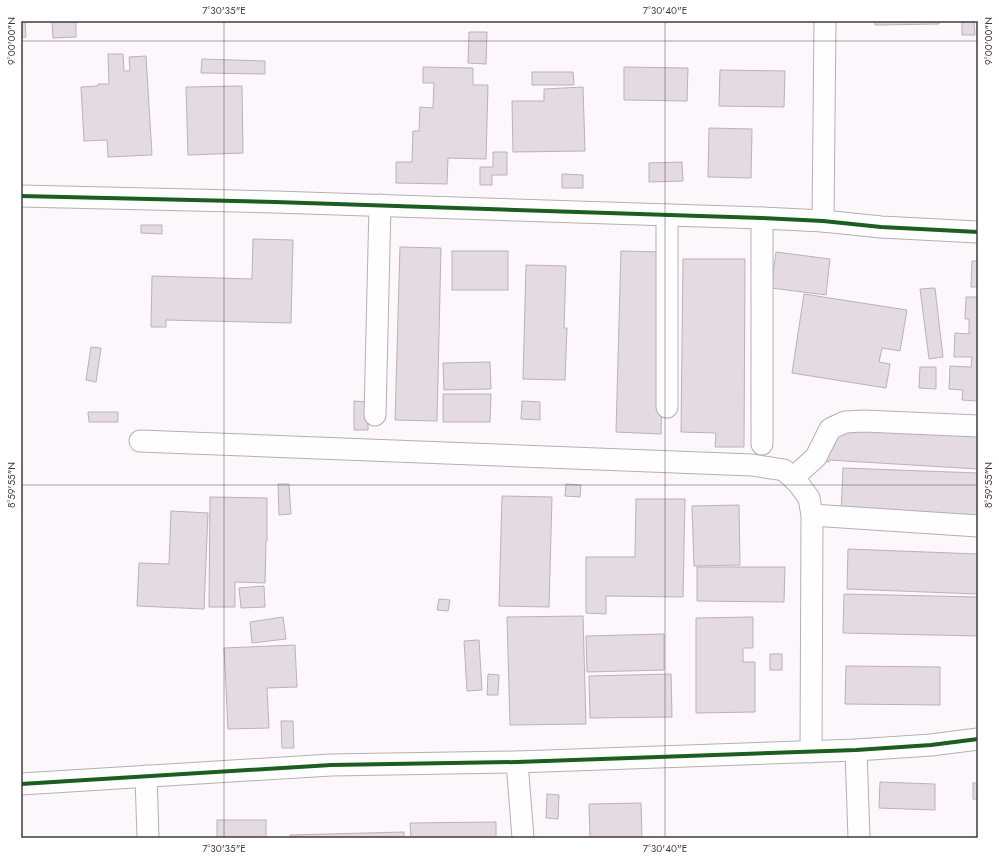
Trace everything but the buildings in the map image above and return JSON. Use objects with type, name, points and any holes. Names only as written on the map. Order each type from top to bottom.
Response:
[{"type":"street","points":[[823,221],[825,21]]},
{"type":"street","points":[[21,196],[380,205],[762,218],[823,221],[880,227],[978,232]]},
{"type":"street","points":[[374,415],[380,205]]},
{"type":"street","points":[[667,215],[667,407]]},
{"type":"street","points":[[762,218],[762,444]]},
{"type":"street","points":[[793,478],[816,457],[830,430],[845,422],[864,421],[978,426]]},
{"type":"street","points":[[140,441],[752,465],[784,470],[798,483],[809,498],[812,515],[811,752]]},
{"type":"street","points":[[812,515],[978,526]]},
{"type":"street","points":[[21,784],[331,765],[517,762],[856,750],[931,745],[978,739]]},
{"type":"street","points":[[856,750],[859,838]]},
{"type":"street","points":[[517,762],[523,838]]},
{"type":"street","points":[[146,776],[148,838]]},
{"type":"cycle path","points":[[21,196],[275,202],[762,218],[823,221],[881,227],[978,232]]},
{"type":"cycle path","points":[[21,784],[331,765],[517,762],[856,750],[931,745],[978,739]]}]
